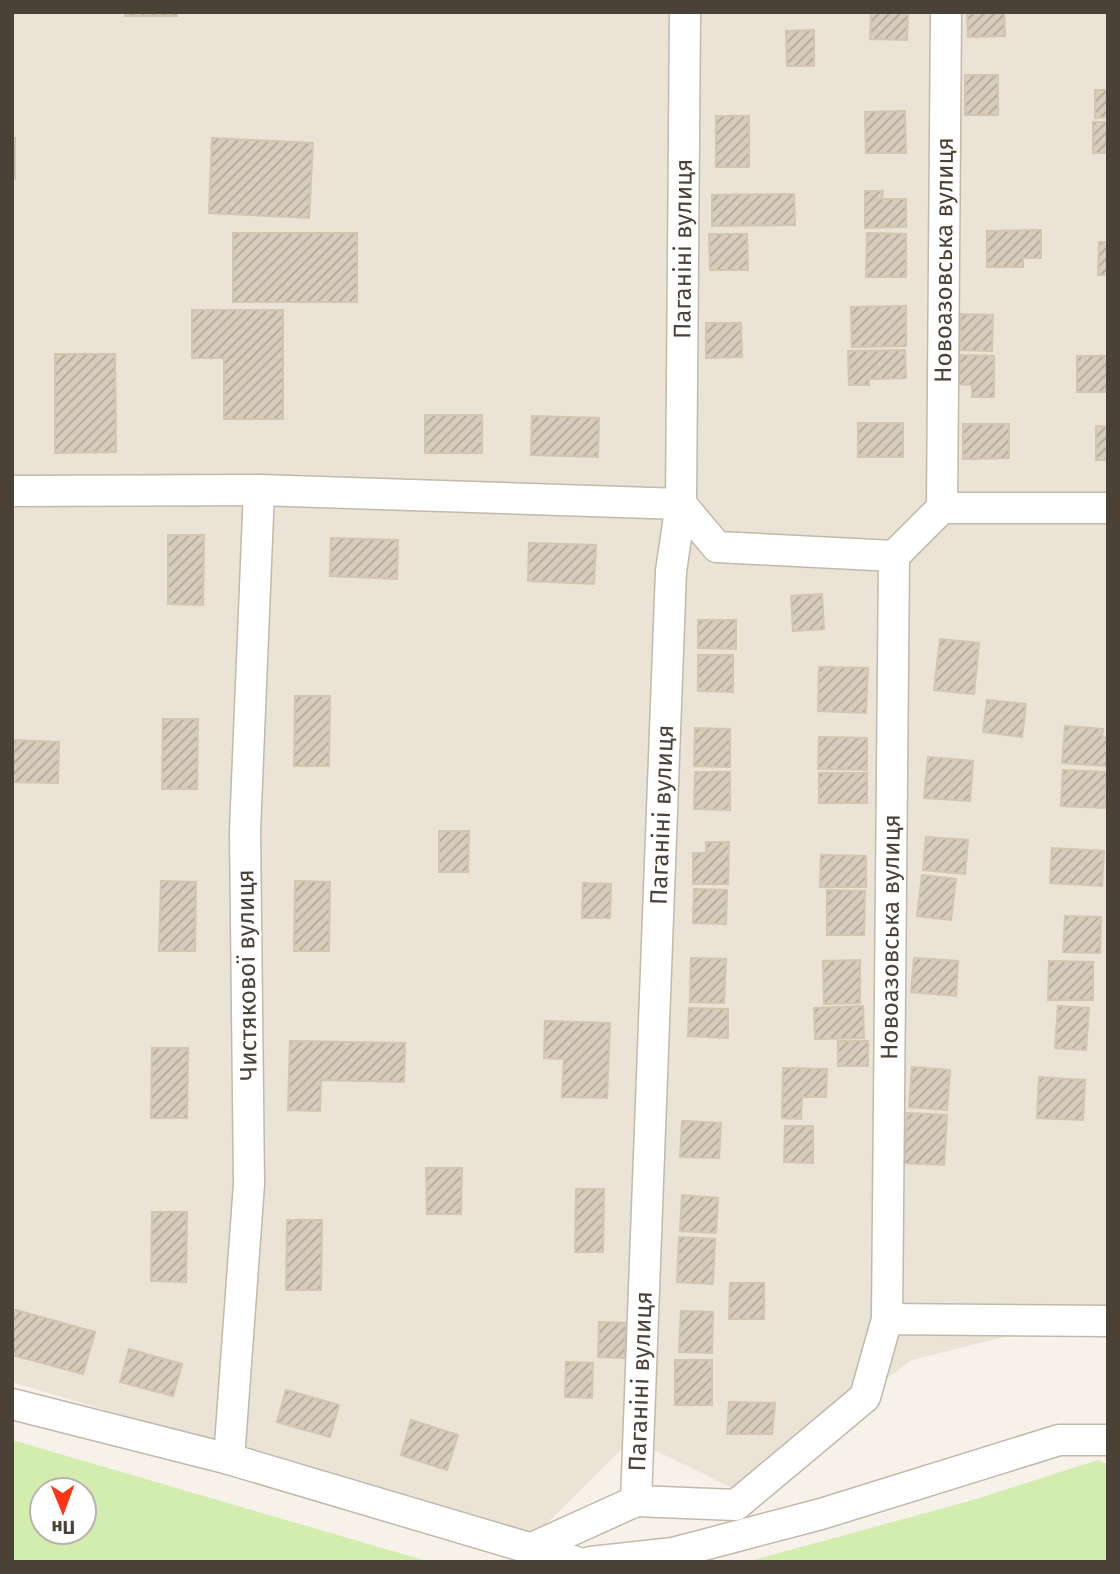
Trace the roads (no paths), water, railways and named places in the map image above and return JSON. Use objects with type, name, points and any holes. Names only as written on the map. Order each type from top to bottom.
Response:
[{"type":"street","name":"Паганіні вулиця","points":[[530,1549],[636,1502],[671,571],[681,504],[685,12]]},
{"type":"street","name":"Новоазовська вулиця","points":[[942,508],[946,12]]},
{"type":"street","points":[[12,491],[260,489],[681,504],[718,547],[894,556],[942,508],[1108,508]]},
{"type":"street","name":"Чистякової вулиця","points":[[229,1460],[249,1184],[245,831],[260,489]]},
{"type":"street","name":"Новоазовська вулиця","points":[[636,1502],[736,1504],[865,1397],[887,1319],[894,556]]},
{"type":"street","points":[[887,1319],[1108,1320]]},
{"type":"street","points":[[12,1404],[229,1460],[576,1562]]},
{"type":"street","points":[[590,1562],[673,1553],[821,1514],[1059,1440],[1108,1440]]}]
